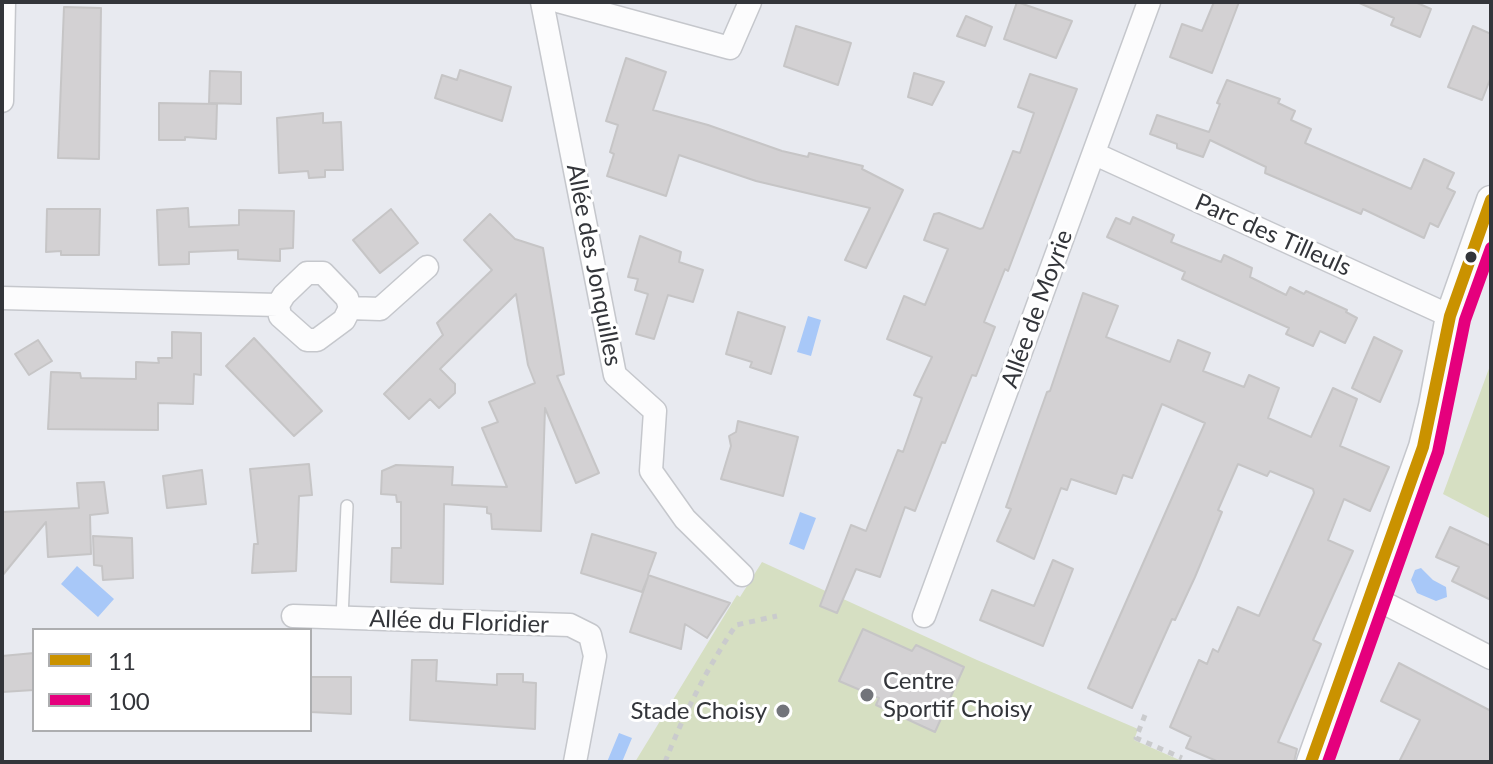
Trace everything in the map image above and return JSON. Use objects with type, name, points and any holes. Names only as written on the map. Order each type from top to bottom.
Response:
[{"type":"street","points":[[2,101],[4,2]]},
{"type":"street","name":"Allée des Jonquilles","points":[[542,2],[615,375],[655,411],[651,471],[685,519],[742,575]]},
{"type":"street","points":[[561,2],[730,48],[750,2]]},
{"type":"street","name":"Allée de Moyrie","points":[[924,616],[1149,2]]},
{"type":"street","name":"Parc des Tilleuls","points":[[1095,154],[1450,316]]},
{"type":"street","points":[[1311,762],[1423,447],[1450,316],[1491,200]]},
{"type":"street","points":[[350,308],[380,309],[427,267]]},
{"type":"street","points":[[307,273],[323,273],[347,298],[350,308],[344,320],[317,340],[307,340],[280,316],[278,305],[307,273]]},
{"type":"street","points":[[2,298],[24,301],[278,305]]},
{"type":"street","points":[[1370,600],[1390,606],[1491,658]]},
{"type":"street","name":"Allée du Floridier","points":[[293,616],[570,625],[590,635],[595,656],[575,762]]},
{"type":"lane","points":[[342,618],[347,506]]},
{"type":"path","points":[[665,762],[682,719],[736,625],[777,616]]},
{"type":"path","points":[[1145,715],[1136,738],[1182,758]]},
{"type":"green space","points":[[1491,363],[1491,519],[1443,494]]},
{"type":"green space","name":"Centre Sportif Choisy","points":[[762,562],[1138,729],[1134,740],[1184,762],[635,762],[737,595],[740,597]]},
{"type":"water","points":[[808,316],[821,320],[811,356],[797,352]]},
{"type":"water","points":[[800,512],[816,518],[804,550],[789,544]]},
{"type":"water","points":[[77,566],[114,599],[98,617],[61,584]]},
{"type":"water","points":[[1421,568],[1446,587],[1447,597],[1436,601],[1417,593],[1411,580],[1415,570]]},
{"type":"water","points":[[619,733],[632,738],[622,762],[607,762]]},
{"type":"building","points":[[1017,2],[1072,21],[1056,58],[1004,39]]},
{"type":"building","points":[[1214,2],[1239,2],[1212,73],[1170,57],[1182,24],[1202,31]]},
{"type":"building","points":[[1357,2],[1415,2],[1431,9],[1420,37],[1391,25],[1394,18]]},
{"type":"building","points":[[64,7],[101,8],[99,159],[58,158]]},
{"type":"building","points":[[966,16],[992,27],[985,46],[957,36]]},
{"type":"building","points":[[796,26],[851,43],[838,85],[784,66]]},
{"type":"building","points":[[1473,26],[1491,34],[1491,77],[1482,100],[1448,87]]},
{"type":"building","points":[[626,58],[666,72],[653,110],[782,151],[808,157],[809,153],[863,166],[862,169],[903,190],[866,268],[845,260],[870,208],[756,181],[679,155],[666,196],[607,176],[618,125],[606,121]]},
{"type":"building","points":[[460,70],[511,87],[502,121],[435,98],[442,75],[457,80]]},
{"type":"building","points":[[210,71],[241,72],[241,104],[209,103]]},
{"type":"building","points":[[914,73],[944,82],[932,105],[908,97]]},
{"type":"building","points":[[1030,74],[1077,89],[1008,271],[1005,269],[984,322],[995,327],[976,376],[972,375],[945,443],[942,442],[915,511],[905,507],[880,577],[856,569],[837,613],[820,606],[851,525],[866,531],[898,450],[903,452],[922,398],[914,395],[932,357],[887,339],[904,296],[925,305],[948,249],[924,240],[934,214],[983,228],[1013,151],[1020,153],[1034,113],[1018,107]]},
{"type":"building","points":[[1227,80],[1280,99],[1278,103],[1295,111],[1291,120],[1311,129],[1305,143],[1411,189],[1424,159],[1454,173],[1447,188],[1455,192],[1438,227],[1430,223],[1424,238],[1363,209],[1361,214],[1265,173],[1266,167],[1210,140],[1203,157],[1150,134],[1157,115],[1209,132]]},
{"type":"building","points":[[159,103],[217,104],[216,139],[185,137],[185,140],[159,140]]},
{"type":"building","points":[[323,113],[323,123],[341,122],[343,170],[325,170],[325,177],[309,178],[308,171],[279,173],[277,118]]},
{"type":"building","points":[[188,208],[189,227],[239,225],[239,210],[294,211],[293,248],[280,249],[280,261],[238,259],[238,250],[189,252],[189,264],[159,265],[157,210]]},
{"type":"building","points":[[47,209],[100,209],[99,255],[46,252]]},
{"type":"building","points":[[391,209],[418,243],[380,273],[353,240]]},
{"type":"building","points":[[490,214],[515,239],[543,248],[564,374],[557,376],[599,473],[576,483],[545,408],[541,531],[492,529],[487,507],[444,504],[443,584],[391,582],[392,548],[401,548],[401,502],[397,502],[396,495],[381,494],[382,471],[396,465],[453,467],[452,485],[507,487],[482,428],[498,422],[489,402],[535,383],[528,365],[516,294],[440,369],[455,384],[455,393],[439,408],[430,399],[409,419],[384,394],[443,335],[437,323],[492,270],[464,240]]},
{"type":"building","points":[[1133,217],[1174,235],[1171,242],[1221,262],[1224,255],[1252,268],[1250,277],[1286,295],[1290,287],[1347,310],[1357,318],[1345,343],[1320,331],[1313,346],[1286,334],[1289,328],[1182,279],[1185,272],[1107,237],[1116,218],[1130,224]]},
{"type":"building","points":[[640,236],[681,252],[679,262],[703,270],[693,302],[668,295],[654,339],[636,334],[648,294],[635,290],[638,279],[628,277]]},
{"type":"building","points":[[1083,293],[1118,306],[1106,337],[1170,362],[1178,340],[1210,353],[1203,371],[1244,387],[1249,375],[1279,388],[1268,418],[1311,437],[1333,388],[1357,399],[1340,446],[1389,467],[1370,511],[1344,499],[1328,540],[1353,551],[1313,640],[1321,644],[1278,742],[1297,749],[1294,762],[1219,762],[1186,748],[1191,737],[1170,727],[1199,660],[1207,664],[1213,649],[1218,652],[1238,607],[1259,616],[1314,493],[1313,489],[1270,471],[1267,476],[1238,464],[1195,577],[1175,620],[1172,619],[1132,708],[1088,688],[1205,423],[1162,404],[1132,478],[1123,475],[1116,494],[1071,479],[1067,490],[1061,488],[1034,559],[997,541],[1011,509],[1006,507]]},
{"type":"building","points":[[738,312],[785,327],[771,374],[750,367],[752,362],[726,354]]},
{"type":"building","points":[[172,332],[201,333],[201,375],[194,374],[193,404],[158,403],[158,430],[48,429],[51,372],[80,373],[81,378],[136,379],[136,362],[159,363],[158,358],[172,358]]},
{"type":"building","points":[[1374,337],[1402,351],[1380,402],[1352,388]]},
{"type":"building","points":[[254,338],[322,411],[294,436],[226,366]]},
{"type":"building","points":[[38,340],[52,361],[29,375],[15,354]]},
{"type":"building","points":[[738,421],[798,437],[783,496],[721,479],[731,446],[729,436],[736,432]]},
{"type":"building","points":[[309,464],[312,495],[299,496],[296,571],[252,573],[254,544],[258,544],[250,469]]},
{"type":"building","points":[[202,470],[206,504],[167,508],[163,476]]},
{"type":"building","points":[[104,482],[108,513],[90,515],[91,554],[48,557],[46,522],[2,576],[2,512],[79,508],[77,483]]},
{"type":"building","points":[[1450,527],[1491,546],[1491,600],[1452,581],[1459,567],[1436,557]]},
{"type":"building","points":[[592,534],[656,553],[648,575],[730,603],[707,638],[685,624],[681,649],[630,632],[648,577],[642,592],[581,573]]},
{"type":"building","points":[[93,536],[132,538],[133,578],[103,580],[102,566],[94,565]]},
{"type":"building","points":[[1053,560],[1073,569],[1043,646],[980,620],[992,590],[1034,606]]},
{"type":"building","points":[[863,629],[912,651],[916,645],[964,667],[935,732],[876,705],[879,698],[839,681]]},
{"type":"building","points":[[32,653],[32,690],[2,692],[2,656]]},
{"type":"building","points":[[412,660],[437,660],[436,681],[497,685],[497,674],[523,674],[523,682],[536,683],[535,729],[410,720]]},
{"type":"building","points":[[1399,663],[1491,711],[1491,762],[1399,762],[1420,720],[1381,701]]},
{"type":"building","points":[[312,677],[351,677],[351,714],[312,712]]},
{"type":"transit line","name":"11","points":[[1311,762],[1423,447],[1450,316],[1491,200]]},
{"type":"transit line","name":"100","points":[[1328,762],[1438,452],[1465,320],[1491,248]]},
{"type":"place","name":"Centre Sportif Choisy","points":[[867,695]]},
{"type":"place","name":"Stade Choisy","points":[[783,711]]}]
